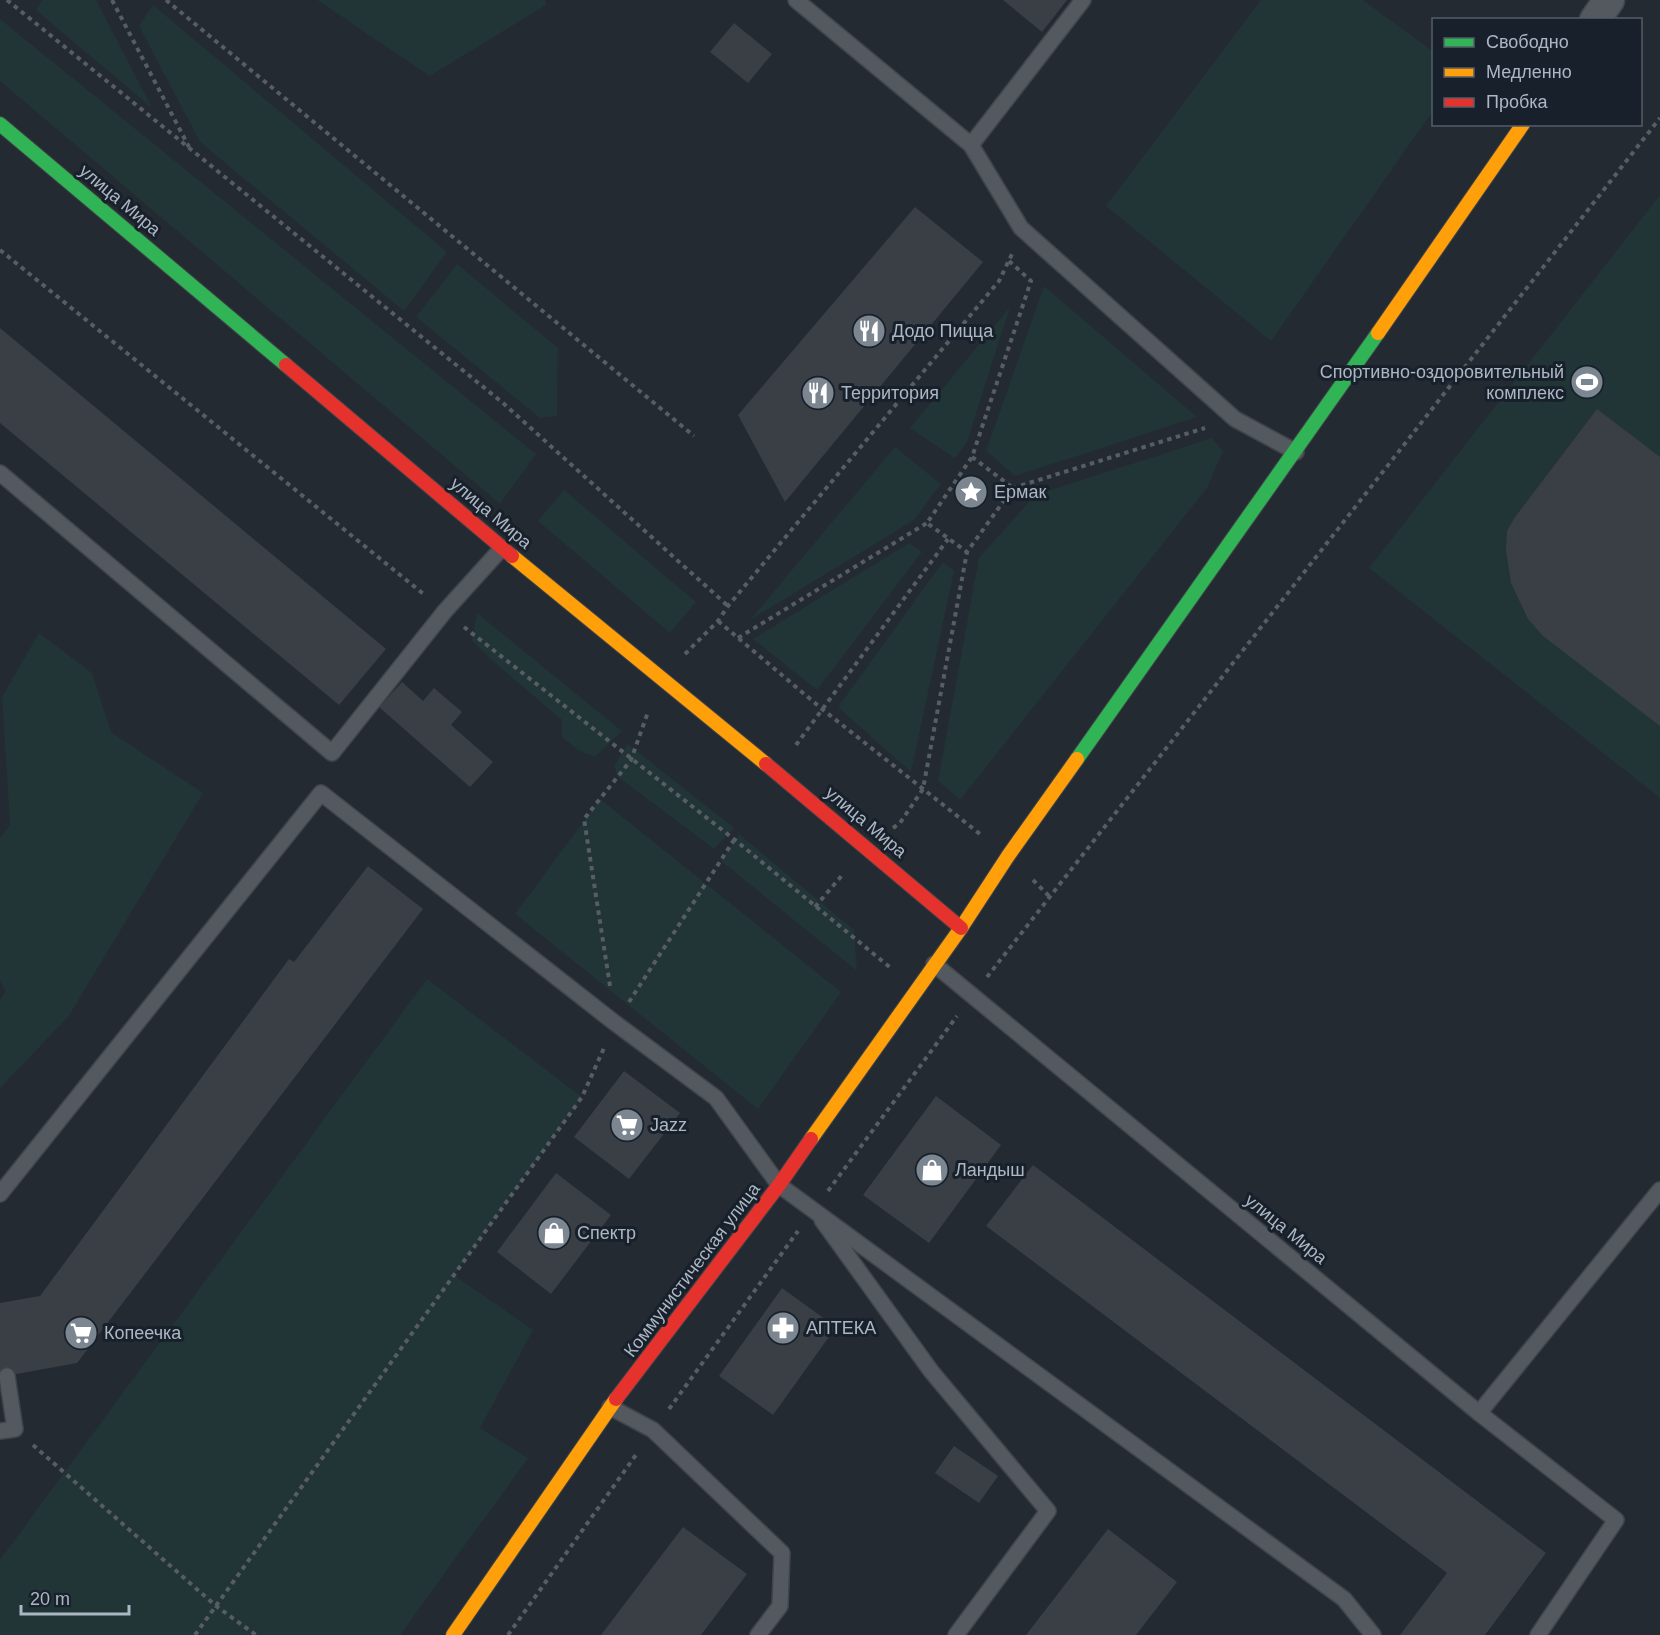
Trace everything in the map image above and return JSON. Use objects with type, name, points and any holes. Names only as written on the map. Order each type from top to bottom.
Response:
[{"type":"street","points":[[1596,18],[1609,0]]},
{"type":"street","name":"улица Мира","points":[[0,124],[501,548],[776,772],[961,928]]},
{"type":"street","name":"Коммунистическая улица","points":[[453,1635],[610,1407],[779,1185],[961,928],[1008,856],[1296,452],[1521,126]]},
{"type":"lane","points":[[796,0],[971,145],[1021,228],[1235,418],[1296,452]]},
{"type":"lane","points":[[971,145],[1083,0]]},
{"type":"lane","points":[[0,473],[332,753],[446,611],[501,548]]},
{"type":"lane","points":[[0,1194],[321,793],[615,1023],[716,1098],[779,1185],[1344,1599],[1373,1635]]},
{"type":"lane","name":"улица Мира","points":[[934,964],[1479,1413],[1616,1520],[1538,1635]]},
{"type":"lane","points":[[1479,1413],[1660,1190]]},
{"type":"lane","points":[[814,1209],[931,1371],[1048,1511],[956,1635]]},
{"type":"lane","points":[[7,1376],[8,1430]]},
{"type":"lane","points":[[610,1407],[653,1430],[782,1553],[780,1606],[758,1635]]},
{"type":"path","points":[[7,0],[502,403],[728,606]]},
{"type":"path","points":[[112,0],[191,151]]},
{"type":"path","points":[[166,0],[694,436]]},
{"type":"path","points":[[508,1635],[653,1430],[972,997],[1660,118]]},
{"type":"path","points":[[615,1023],[584,819],[631,760],[660,679],[718,621],[728,606],[999,281],[1021,228]]},
{"type":"path","points":[[738,638],[927,523],[972,457],[1031,281],[1009,261]]},
{"type":"path","points":[[900,823],[923,789],[967,552],[1013,488],[1235,418]]},
{"type":"path","points":[[972,457],[1013,488]]},
{"type":"path","points":[[927,523],[967,552]]},
{"type":"path","points":[[776,772],[948,538]]},
{"type":"path","points":[[718,621],[822,709],[1008,856],[1050,897]]},
{"type":"path","points":[[195,1635],[582,1097],[615,1023],[735,840]]},
{"type":"path","points":[[8,1430],[216,1606],[256,1635]]},
{"type":"shaded area","points":[[42,0],[96,0],[152,108],[36,10]]},
{"type":"shaded area","points":[[317,0],[545,0],[546,5],[430,76]]},
{"type":"shaded area","points":[[1261,0],[1363,0],[1432,51],[1432,112],[1271,341],[1106,206]]},
{"type":"shaded area","points":[[153,5],[447,252],[404,311],[200,142],[139,26]]},
{"type":"shaded area","points":[[0,19],[536,454],[500,504],[0,81]]},
{"type":"shaded area","name":"Спортивно-оздоровительный комплекс","points":[[1660,195],[1660,798],[1369,568]]},
{"type":"shaded area","points":[[457,264],[558,348],[557,416],[540,418],[416,317]]},
{"type":"shaded area","points":[[1044,286],[1197,417],[1015,476],[986,451]]},
{"type":"shaded area","points":[[1010,307],[967,442],[955,458],[910,428]]},
{"type":"shaded area","points":[[1212,438],[1223,451],[1207,488],[960,800],[938,781],[979,558],[1035,495]]},
{"type":"shaded area","points":[[895,447],[941,484],[914,520],[750,620]]},
{"type":"shaded area","points":[[564,490],[696,602],[670,633],[538,521]]},
{"type":"shaded area","points":[[909,543],[922,552],[817,690],[753,639]]},
{"type":"shaded area","points":[[943,562],[954,571],[911,772],[838,707]]},
{"type":"shaded area","points":[[477,613],[622,731],[595,757],[578,750],[562,737],[562,720],[494,662],[472,640]]},
{"type":"shaded area","points":[[39,633],[92,673],[111,732],[203,793],[68,1017],[0,1088],[0,1000],[6,991],[0,981],[0,838],[10,825],[2,697]]},
{"type":"shaded area","points":[[628,744],[734,828],[714,849],[618,777],[614,766]]},
{"type":"shaded area","points":[[600,799],[841,992],[758,1109],[515,914]]},
{"type":"shaded area","points":[[739,834],[854,930],[857,971],[721,861]]},
{"type":"shaded area","points":[[427,979],[582,1097],[454,1275],[533,1330],[480,1428],[528,1458],[400,1635],[0,1635],[0,1560]]},
{"type":"building","points":[[1003,0],[1067,0],[1042,32]]},
{"type":"building","points":[[734,23],[772,54],[748,83],[710,52]]},
{"type":"building","points":[[915,207],[983,262],[785,502],[738,415]]},
{"type":"building","points":[[0,328],[386,649],[339,705],[0,423]]},
{"type":"building","points":[[1597,409],[1660,457],[1660,726],[1543,636],[1528,619],[1511,583],[1506,550],[1507,531],[1515,517]]},
{"type":"building","points":[[402,682],[423,701],[434,688],[462,712],[451,725],[493,762],[470,787],[379,707]]},
{"type":"building","points":[[368,866],[423,909],[77,1363],[0,1377],[0,1303],[40,1296],[289,959],[294,962]]},
{"type":"building","name":"Jazz","points":[[624,1071],[680,1113],[629,1179],[574,1137]]},
{"type":"building","name":"Ландыш","points":[[936,1096],[1001,1145],[929,1243],[863,1195]]},
{"type":"building","points":[[1033,1165],[1546,1553],[1485,1635],[1400,1635],[1447,1573],[986,1226]]},
{"type":"building","name":"Спектр","points":[[556,1173],[611,1215],[551,1294],[497,1252]]},
{"type":"building","points":[[782,1288],[836,1327],[773,1415],[719,1376]]},
{"type":"building","points":[[954,1446],[998,1476],[979,1503],[935,1473]]},
{"type":"building","points":[[683,1527],[747,1574],[701,1635],[601,1635]]},
{"type":"building","points":[[1108,1529],[1177,1582],[1136,1635],[1026,1635]]},
{"type":"traffic: fast","points":[[0,124],[286,365]]},
{"type":"traffic: fast","points":[[1077,759],[1378,333]]},
{"type":"traffic: slow","points":[[1378,333],[1522,126]]},
{"type":"traffic: slow","points":[[512,556],[766,764]]},
{"type":"traffic: slow","points":[[811,1139],[961,928],[1008,856],[1077,759]]},
{"type":"traffic: slow","points":[[453,1635],[616,1399]]},
{"type":"traffic: jam","points":[[286,365],[512,556]]},
{"type":"traffic: jam","points":[[766,764],[961,928]]},
{"type":"traffic: jam","points":[[616,1399],[779,1185],[811,1139]]},
{"type":"place","name":"Додо Пицца","points":[[869,331]]},
{"type":"place","name":"Спортивно-оздоровительный комплекс","points":[[1587,382]]},
{"type":"place","name":"Территория","points":[[818,393]]},
{"type":"place","name":"Ермак","points":[[971,492]]},
{"type":"place","name":"Jazz","points":[[627,1125]]},
{"type":"place","name":"Ландыш","points":[[932,1170]]},
{"type":"place","name":"Спектр","points":[[554,1233]]},
{"type":"place","name":"АПТЕКА","points":[[783,1328]]},
{"type":"place","name":"Копеечка","points":[[81,1333]]}]
